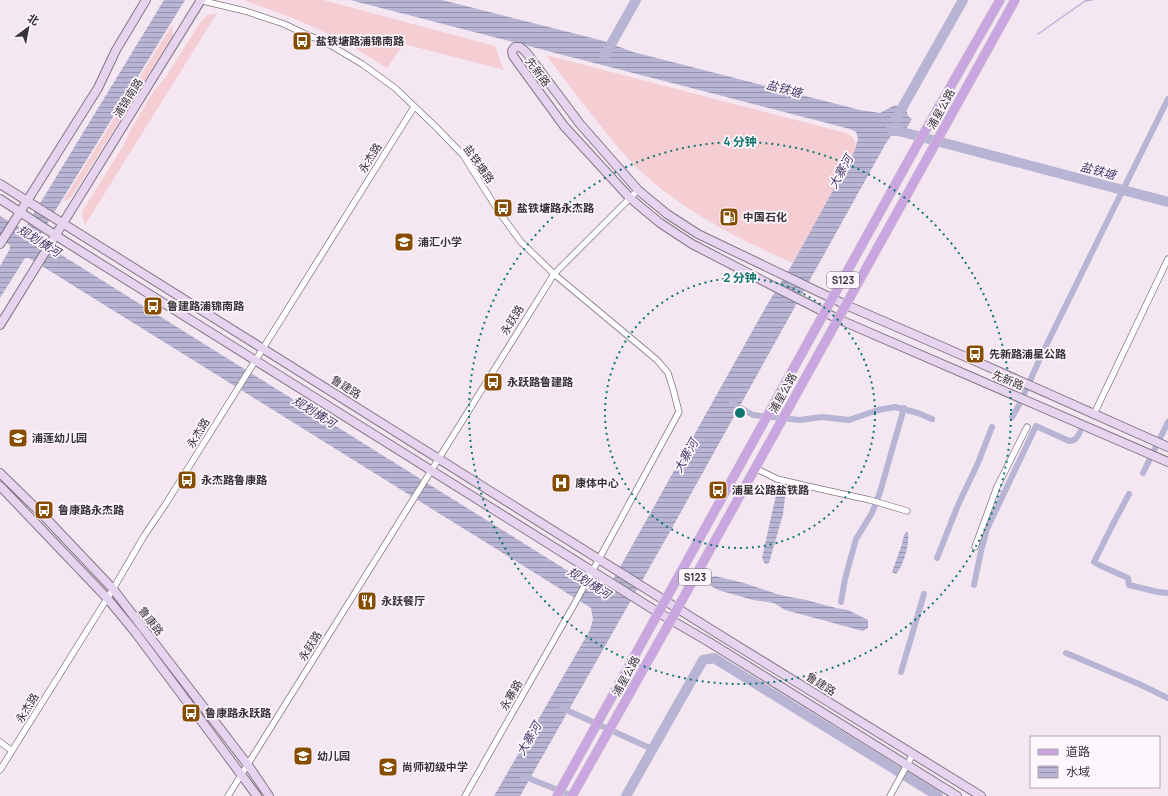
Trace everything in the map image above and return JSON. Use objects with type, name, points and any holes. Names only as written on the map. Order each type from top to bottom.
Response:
[{"type":"main road","name":"浦星公路","points":[[557,796],[916,147],[1000,0]]},
{"type":"main road","name":"浦星公路","points":[[573,793],[612,726],[1015,0]]},
{"type":"street","points":[[0,244],[98,88],[116,50],[146,0]]},
{"type":"street","name":"盐铁塘路","points":[[200,0],[245,11],[284,24],[325,42],[362,64],[395,88],[463,155],[499,212],[521,242],[554,274],[657,360],[668,373],[674,389],[679,412],[599,559]]},
{"type":"street","name":"浦锦南路","points":[[0,325],[200,0]]},
{"type":"street","name":"先新路","points":[[1168,447],[846,304],[698,234],[667,214],[638,190],[580,124],[526,52],[520,47],[516,47],[512,51],[513,56],[564,126],[630,198],[660,222],[692,244],[838,319],[1168,462]]},
{"type":"street","name":"永杰路","points":[[0,770],[113,589],[144,536],[165,506],[414,107]]},
{"type":"street","name":"鲁建路","points":[[0,184],[677,608],[981,796]]},
{"type":"street","name":"永跃路","points":[[228,796],[432,471],[492,371],[554,274],[638,190]]},
{"type":"street","points":[[0,199],[56,236],[659,613],[957,796]]},
{"type":"street","points":[[1094,414],[1168,259]]},
{"type":"street","points":[[975,547],[996,487],[1027,427]]},
{"type":"street","points":[[755,468],[777,479],[907,510]]},
{"type":"street","name":"鲁康路","points":[[0,473],[41,513],[113,589],[248,765],[269,796]]},
{"type":"street","name":"鲁康路","points":[[0,486],[107,598],[135,632],[257,796]]},
{"type":"street","points":[[592,571],[599,559]]},
{"type":"street","name":"永寨路","points":[[465,796],[592,571]]},
{"type":"street","points":[[0,742],[12,751]]},
{"type":"street","points":[[891,794],[913,754]]},
{"type":"shaded area","points":[[243,0],[323,0],[495,46],[504,70],[404,44],[387,68],[340,39],[295,19]]},
{"type":"shaded area","points":[[217,13],[85,225],[82,215],[83,210],[123,146],[153,92],[165,78],[201,21],[208,15]]},
{"type":"shaded area","points":[[172,25],[173,36],[72,196],[63,201]]},
{"type":"shaded area","points":[[546,55],[846,133],[851,136],[855,143],[854,152],[793,263],[751,244],[710,222],[690,210],[653,182],[636,167],[608,135]]},
{"type":"water","name":"规划横河","points":[[164,0],[185,0],[39,237],[39,241],[605,594],[767,305],[793,263],[854,152],[858,139],[856,132],[850,129],[350,0],[442,0],[604,41],[633,52],[860,110],[880,113],[895,105],[906,109],[908,116],[912,119],[902,136],[891,136],[886,143],[672,528],[520,796],[494,796],[590,630],[593,619],[591,608],[29,258],[25,258],[0,298],[0,266],[10,249],[10,245],[0,239],[0,216],[21,228],[25,228]]},
{"type":"water","points":[[783,484],[786,490],[783,514],[769,563],[765,564],[762,558],[776,495],[779,488]]},
{"type":"water","points":[[907,531],[908,543],[906,554],[903,563],[896,574],[892,572],[904,535]]},
{"type":"water","points":[[715,576],[744,583],[780,595],[848,610],[868,620],[868,628],[863,631],[785,610],[774,603],[753,600],[718,590],[709,585],[706,579]]},
{"type":"waterway","name":"大寨河","points":[[605,55],[636,0]]},
{"type":"waterway","points":[[896,118],[963,0]]},
{"type":"waterway","points":[[1038,34],[1085,1],[1092,0]]},
{"type":"waterway","points":[[1012,417],[1168,99]]},
{"type":"waterway","name":"盐铁塘","points":[[891,129],[1168,202]]},
{"type":"waterway","points":[[732,403],[753,415],[800,420],[822,417],[849,420],[878,410],[895,407],[918,413],[932,419]]},
{"type":"waterway","points":[[841,602],[845,579],[856,539],[872,513],[880,492],[904,408]]},
{"type":"waterway","points":[[1143,473],[1168,422]]},
{"type":"waterway","points":[[974,585],[987,529],[1036,426],[1069,441],[1076,439],[1080,432]]},
{"type":"waterway","points":[[937,558],[992,427]]},
{"type":"waterway","points":[[1129,494],[1094,562],[1128,578],[1129,585],[1168,593]]},
{"type":"waterway","points":[[901,672],[924,594]]},
{"type":"waterway","points":[[1066,653],[1168,698]]},
{"type":"waterway","points":[[626,796],[703,660],[714,658],[938,796]]},
{"type":"waterway","points":[[562,708],[652,749]]},
{"type":"waterway","points":[[523,776],[573,796]]},
{"type":"place","name":"盐铁塘路浦锦南路","points":[[302,41]]},
{"type":"place","name":"盐铁塘路永杰路","points":[[503,208]]},
{"type":"place","name":"中国石化","points":[[729,217]]},
{"type":"place","name":"浦汇小学","points":[[404,242]]},
{"type":"place","name":"鲁建路浦锦南路","points":[[153,306]]},
{"type":"place","name":"先新路浦星公路","points":[[975,354]]},
{"type":"place","name":"永跃路鲁建路","points":[[493,382]]},
{"type":"place","name":"浦莲幼儿园","points":[[18,438]]},
{"type":"place","name":"永杰路鲁康路","points":[[187,480]]},
{"type":"place","name":"康体中心","points":[[561,483]]},
{"type":"place","name":"浦星公路盐铁路","points":[[718,490]]},
{"type":"place","name":"鲁康路永杰路","points":[[44,510]]},
{"type":"place","name":"永跃餐厅","points":[[367,601]]},
{"type":"place","name":"鲁康路永跃路","points":[[191,713]]},
{"type":"place","name":"幼儿园","points":[[303,756]]},
{"type":"place","name":"尚师初级中学","points":[[388,767]]}]
